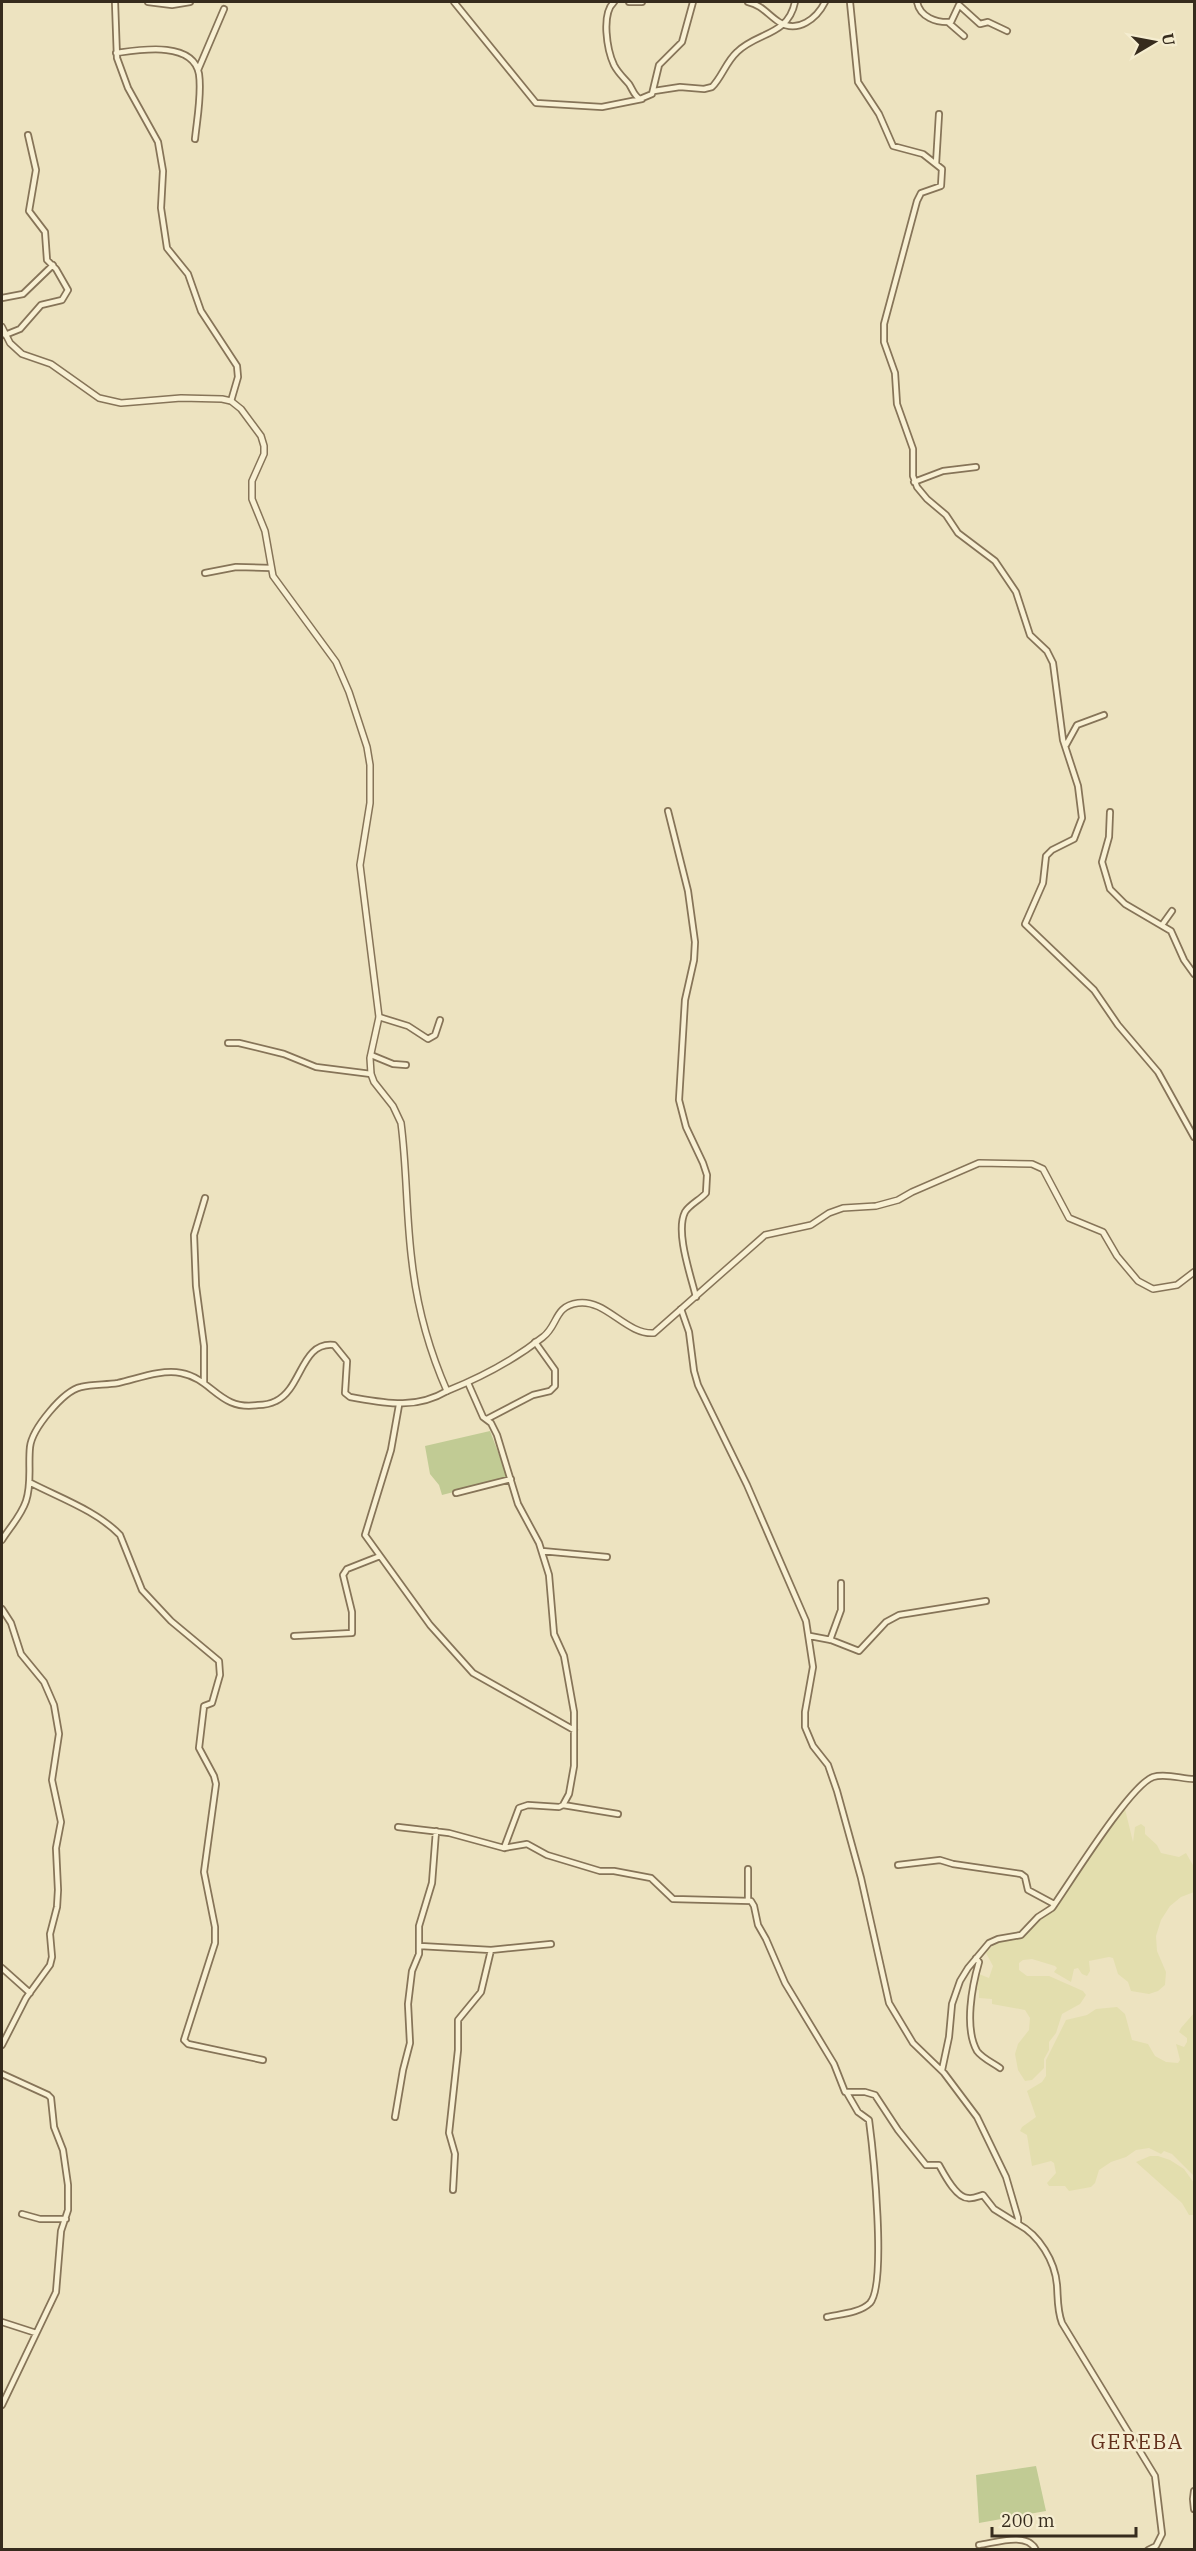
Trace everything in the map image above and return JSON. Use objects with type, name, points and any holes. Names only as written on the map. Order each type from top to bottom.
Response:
[{"type":"street","points":[[115,2],[116,53],[125,84],[158,142],[162,166],[160,208],[167,248],[188,274],[201,311],[237,366],[238,377],[231,401]]},
{"type":"street","points":[[148,2],[178,5],[190,2]]},
{"type":"street","points":[[454,2],[536,103],[602,106],[642,99],[654,91],[680,87],[704,89],[712,87],[726,64],[747,43],[775,32],[783,24],[791,14],[795,2]]},
{"type":"street","points":[[614,2],[610,6],[607,20],[611,57],[635,95],[642,99]]},
{"type":"street","points":[[629,2],[642,2]]},
{"type":"street","points":[[654,91],[659,65],[682,42],[693,2]]},
{"type":"street","points":[[748,2],[760,6],[783,24],[796,25],[816,17],[825,2]]},
{"type":"street","points":[[850,2],[853,16],[855,67],[860,88],[877,110],[893,146],[923,154],[942,169],[943,184],[939,188],[921,193],[917,201],[884,324],[884,342],[895,373],[897,404],[913,449],[914,482],[923,495],[946,515],[958,533],[995,561],[1013,587],[1030,635],[1047,651],[1053,663],[1065,747],[1080,796],[1081,826],[1074,839],[1052,850],[1046,856],[1043,883],[1025,924],[1092,986],[1113,1018],[1158,1072],[1194,1137]]},
{"type":"street","points":[[917,2],[925,17],[949,23],[964,36]]},
{"type":"street","points":[[949,23],[955,18],[959,3],[981,24],[988,22],[1007,31]]},
{"type":"street","points":[[195,140],[198,70],[224,9]]},
{"type":"street","points":[[116,53],[161,48],[181,54],[195,64],[198,70]]},
{"type":"street","points":[[936,164],[939,114]]},
{"type":"street","points":[[5,335],[20,329],[41,305],[63,299],[68,287],[47,258],[45,232],[29,211],[36,170],[28,135]]},
{"type":"street","points":[[2,298],[21,296],[53,266]]},
{"type":"street","points":[[2,327],[10,344],[22,354],[51,364],[99,398],[121,403],[181,398],[231,401],[254,425],[261,436],[264,454],[252,481],[252,499],[266,531],[271,568],[276,583],[323,641],[336,662],[346,684],[367,747],[370,765],[370,803],[360,865],[379,1017],[371,1055],[371,1074],[374,1082],[393,1106],[401,1123],[412,1262],[426,1331],[435,1363],[447,1391]]},
{"type":"street","points":[[914,482],[943,471],[976,467]]},
{"type":"street","points":[[205,573],[236,567],[271,568]]},
{"type":"street","points":[[1065,747],[1077,725],[1104,715]]},
{"type":"street","points":[[668,812],[688,891],[695,942],[694,960],[685,1000],[678,1090],[682,1116],[707,1175],[706,1192],[687,1210],[682,1224],[685,1251],[696,1297]]},
{"type":"street","points":[[1110,812],[1109,837],[1102,862],[1110,889],[1125,904],[1171,931],[1184,960],[1194,974]]},
{"type":"street","points":[[1162,925],[1172,912]]},
{"type":"street","points":[[379,1017],[411,1027],[428,1039],[435,1035],[440,1020]]},
{"type":"street","points":[[228,1043],[239,1043],[284,1054],[316,1067],[371,1074]]},
{"type":"street","points":[[371,1055],[393,1064],[406,1065]]},
{"type":"street","points":[[2,1540],[21,1514],[31,1483],[29,1449],[32,1436],[69,1392],[82,1386],[113,1384],[166,1372],[181,1373],[204,1383],[225,1401],[247,1407],[277,1401],[292,1386],[313,1350],[325,1344],[334,1345],[347,1361],[345,1393],[347,1396],[399,1405],[434,1399],[508,1362],[546,1335],[560,1311],[576,1303],[594,1306],[640,1331],[650,1334],[657,1332],[743,1252],[765,1235],[811,1225],[829,1213],[843,1208],[876,1206],[898,1200],[979,1163],[1032,1164],[1043,1169],[1069,1218],[1103,1232],[1117,1256],[1138,1281],[1153,1289],[1177,1285],[1194,1272]]},
{"type":"street","points":[[204,1383],[204,1346],[196,1287],[194,1235],[205,1198]]},
{"type":"street","points":[[681,1309],[689,1332],[695,1378],[747,1485],[806,1621],[813,1667],[805,1712],[806,1732],[813,1746],[828,1765],[837,1791],[861,1878],[889,2003],[913,2043],[942,2070],[977,2117],[1008,2184],[1018,2224]]},
{"type":"street","points":[[487,1419],[533,1395],[550,1391],[555,1386],[555,1370],[535,1342]]},
{"type":"street","points":[[468,1383],[481,1413],[497,1435],[519,1507],[542,1551],[549,1575],[554,1634],[563,1653],[572,1698],[574,1730],[574,1766],[568,1794],[563,1805]]},
{"type":"street","points":[[399,1405],[384,1479],[364,1532],[430,1625],[473,1673],[574,1730]]},
{"type":"street","points":[[456,1494],[511,1479]]},
{"type":"street","points":[[31,1483],[115,1530],[120,1535],[142,1590],[171,1621],[219,1661],[220,1675],[212,1703],[204,1706],[199,1743],[216,1784],[204,1872],[216,1938],[184,2040],[188,2044],[262,2060]]},
{"type":"street","points":[[542,1551],[607,1557]]},
{"type":"street","points":[[294,1636],[352,1633],[352,1612],[343,1575],[349,1568],[380,1556]]},
{"type":"street","points":[[830,1640],[841,1610],[841,1583]]},
{"type":"street","points":[[810,1636],[830,1640],[859,1651],[886,1622],[899,1615],[986,1601]]},
{"type":"street","points":[[2,1609],[11,1623],[21,1654],[44,1682],[54,1705],[59,1734],[52,1780],[61,1822],[56,1848],[58,1890],[57,1907],[50,1934],[52,1957],[50,1965],[30,1993],[2,2045]]},
{"type":"street","points":[[942,2070],[954,1997],[960,1981],[976,1958],[992,1941],[1024,1934],[1036,1919],[1054,1904],[1118,1814],[1147,1780],[1161,1776],[1194,1780]]},
{"type":"street","points":[[504,1848],[519,1808],[528,1805],[553,1808],[563,1805],[618,1814]]},
{"type":"street","points":[[398,1827],[436,1831],[504,1848],[525,1844],[547,1855],[598,1871],[614,1871],[651,1878],[673,1899],[748,1900],[754,1906],[758,1925],[785,1983],[834,2064],[858,2112],[867,2117],[869,2123],[878,2243],[874,2296],[868,2304],[857,2310],[826,2317]]},
{"type":"street","points":[[395,2117],[410,2043],[408,2004],[412,1971],[420,1946],[419,1926],[432,1880],[436,1831]]},
{"type":"street","points":[[898,1866],[940,1860],[957,1865],[1021,1874],[1025,1877],[1028,1890],[1054,1904]]},
{"type":"street","points":[[748,1869],[748,1900]]},
{"type":"street","points":[[420,1946],[491,1950],[551,1944]]},
{"type":"street","points":[[453,2190],[455,2154],[449,2133],[458,2047],[458,2020],[481,1992],[491,1950]]},
{"type":"street","points":[[976,1958],[979,1962],[972,1997],[972,2036],[979,2053],[1000,2068]]},
{"type":"street","points":[[2,1968],[30,1993]]},
{"type":"street","points":[[2,2074],[51,2098],[54,2127],[63,2150],[68,2185],[68,2210],[58,2249],[59,2270],[56,2292],[2,2405]]},
{"type":"street","points":[[847,2093],[865,2092],[875,2095],[900,2133],[927,2166],[939,2165],[946,2181],[960,2195],[968,2198],[983,2195],[994,2209],[1038,2240],[1050,2261],[1056,2278],[1058,2310],[1062,2323],[1155,2476],[1162,2534],[1159,2547],[1148,2550]]},
{"type":"street","points":[[22,2214],[40,2219],[66,2219]]},
{"type":"street","points":[[2,2322],[36,2333]]},
{"type":"street","points":[[1194,2491],[1194,2509]]},
{"type":"street","points":[[979,2545],[1023,2539],[1031,2542],[1036,2550]]},
{"type":"shaded area","points":[[1125,1809],[1133,1842],[1135,1827],[1141,1824],[1145,1827],[1145,1834],[1157,1845],[1161,1853],[1179,1857],[1186,1853],[1194,1867],[1194,1892],[1181,1897],[1170,1906],[1161,1920],[1156,1936],[1157,1951],[1166,1972],[1165,1985],[1149,1994],[1131,1991],[1128,1982],[1118,1974],[1113,1958],[1109,1957],[1089,1961],[1090,1971],[1087,1976],[1082,1974],[1078,1968],[1074,1969],[1071,1982],[1054,1972],[1057,1968],[1055,1966],[1032,1959],[1023,1960],[1019,1963],[1019,1970],[1027,1976],[1049,1976],[1083,1991],[1086,1995],[1080,2004],[1062,2014],[1056,2033],[1049,2042],[1044,2068],[1032,2080],[1025,2081],[1018,2070],[1015,2054],[1018,2044],[1029,2030],[1030,2018],[1025,2010],[992,2004],[992,1999],[979,1998],[979,1990],[975,1990],[979,1974],[989,1978],[993,1966],[986,1953],[995,1943],[1024,1937],[1039,1920],[1053,1910]]},
{"type":"shaded area","points":[[1117,2007],[1125,2014],[1132,2040],[1148,2044],[1155,2056],[1166,2062],[1178,2063],[1180,2060],[1176,2044],[1184,2047],[1187,2042],[1187,2038],[1179,2032],[1194,2013],[1194,2176],[1172,2154],[1164,2151],[1161,2154],[1149,2148],[1136,2150],[1099,2170],[1095,2183],[1091,2187],[1069,2191],[1065,2186],[1049,2186],[1047,2183],[1056,2173],[1054,2163],[1051,2161],[1032,2166],[1027,2135],[1020,2131],[1036,2117],[1027,2091],[1042,2082],[1046,2076],[1046,2060],[1066,2020],[1087,2015],[1096,2009]]},
{"type":"shaded area","points":[[1150,2156],[1170,2160],[1184,2169],[1194,2183],[1193,2215],[1189,2215],[1182,2203],[1136,2162]]},
{"type":"green space","points":[[490,1431],[508,1478],[442,1495],[439,1485],[430,1474],[425,1446]]},
{"type":"green space","points":[[1036,2466],[1046,2511],[979,2523],[976,2475]]},
{"type":"district","name":"GEREBA","points":[[1137,2441]]}]
